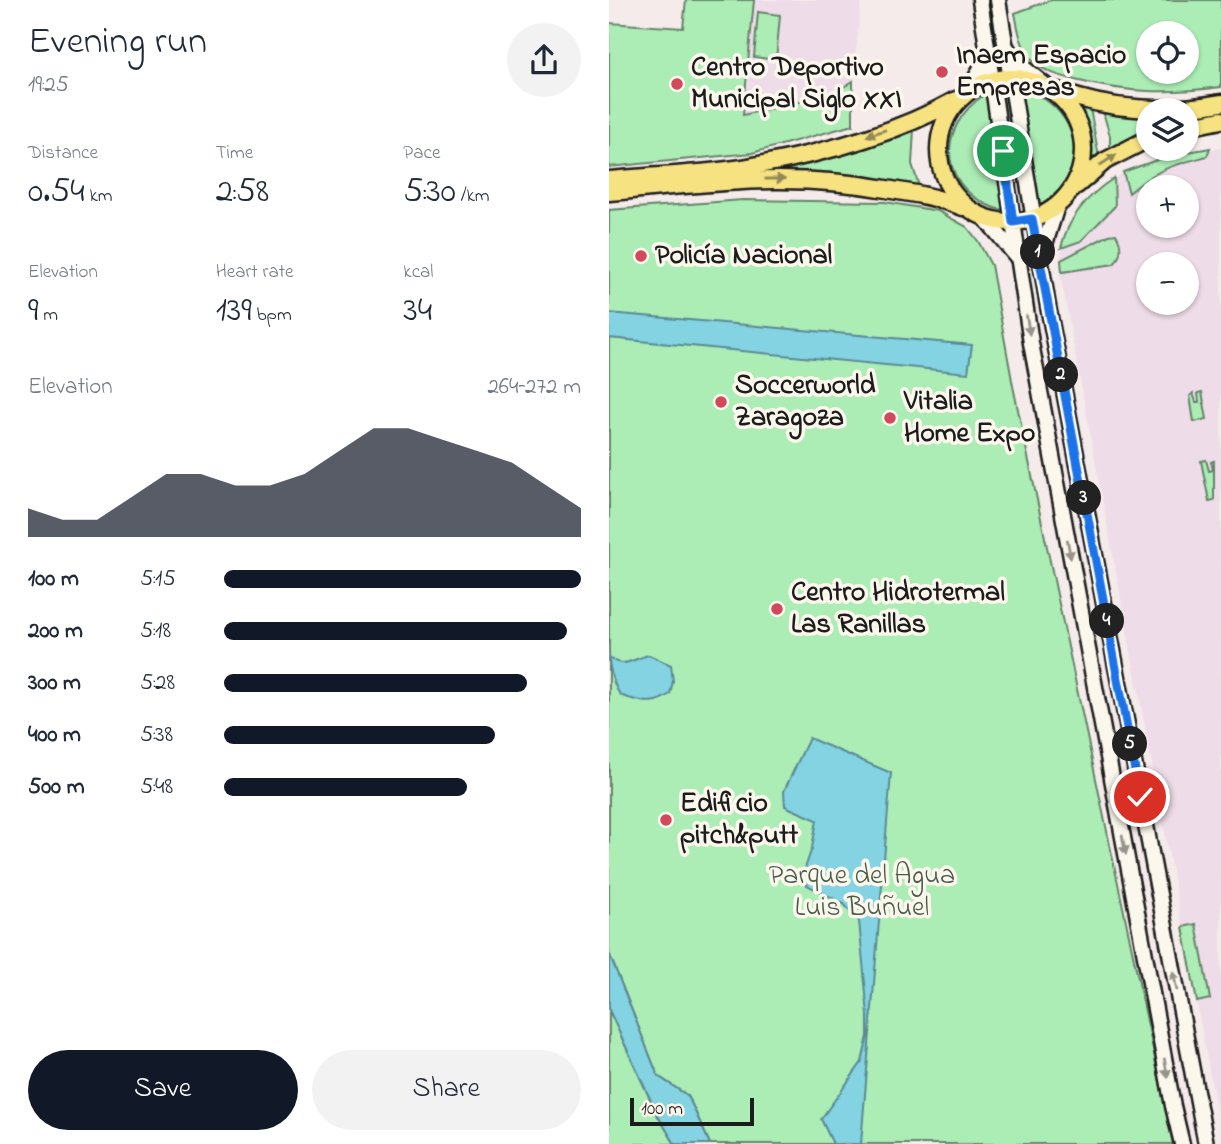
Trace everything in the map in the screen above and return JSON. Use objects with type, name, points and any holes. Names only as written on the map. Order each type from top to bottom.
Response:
[{"type":"main road","points":[[980,0],[1017,258],[1090,665],[1182,1144]]},
{"type":"main road","points":[[998,0],[1032,219],[1206,1144]]},
{"type":"main road","points":[[1005,46],[1015,61],[1059,95],[1069,107],[1082,135],[1081,167],[1072,188]]},
{"type":"main road","points":[[988,51],[980,73],[942,127],[939,159],[949,188],[978,214],[1017,258]]},
{"type":"main road","points":[[609,180],[751,167],[807,155],[916,119],[992,80],[1010,77],[1028,79],[1075,97],[1126,107],[1174,108],[1221,103]]},
{"type":"main road","points":[[1199,125],[1221,120]]},
{"type":"main road","points":[[1040,262],[1057,206],[1072,188],[1105,161],[1136,145]]},
{"type":"main road","points":[[609,191],[747,179],[805,179],[928,196],[978,214],[1013,222],[1032,219],[1057,206]]},
{"type":"shaded area","points":[[754,0],[861,0],[853,81],[833,94],[743,115]]},
{"type":"shaded area","points":[[1221,148],[1221,1133],[1060,272],[1063,236],[1094,194],[1120,175],[1160,161],[1199,161],[1199,152]]},
{"type":"green space","name":"Centro Deportivo Municipal Siglo XXI","points":[[686,0],[754,0],[743,115],[833,94],[853,81],[853,125],[752,153],[609,167],[609,23],[683,28]]},
{"type":"green space","points":[[1051,0],[1221,0],[1221,87],[1183,91],[1130,90],[1075,80],[1040,67],[1028,54],[1020,38],[1015,13]]},
{"type":"green space","points":[[758,12],[780,15],[776,60],[754,57]]},
{"type":"green space","points":[[1021,89],[1036,94],[1060,113],[1073,140],[1071,170],[1055,194],[1038,207]]},
{"type":"green space","points":[[987,93],[1004,211],[983,203],[966,190],[956,176],[951,159],[951,142],[957,124],[969,108]]},
{"type":"green space","points":[[1078,106],[1090,108],[1099,157],[1090,164],[1090,134]]},
{"type":"green space","points":[[1103,112],[1136,113],[1136,138],[1110,151],[1110,136]]},
{"type":"green space","points":[[914,129],[912,164],[919,186],[844,174],[766,171],[846,153]]},
{"type":"green space","points":[[1210,148],[1207,156],[1199,158],[1199,150]]},
{"type":"green space","points":[[1154,161],[1188,161],[1154,175],[1136,175],[1136,187],[1129,193],[1123,172]]},
{"type":"green space","points":[[1114,178],[1115,206],[1081,241],[1061,248],[1069,226],[1080,208]]},
{"type":"green space","name":"Parque del Agua Luis Buñuel","points":[[743,200],[885,202],[938,211],[967,227],[991,265],[1013,386],[1173,1144],[710,1144],[688,1096],[658,1076],[609,953],[609,210]]},
{"type":"green space","points":[[1116,234],[1120,249],[1114,264],[1062,272],[1061,260]]},
{"type":"green space","points":[[1202,392],[1207,419],[1194,422],[1190,396],[1193,393],[1196,402],[1199,402],[1198,393]]},
{"type":"green space","points":[[1206,460],[1209,471],[1213,470],[1211,462],[1214,461],[1214,500],[1209,501],[1201,461]]},
{"type":"green space","points":[[1196,924],[1210,999],[1197,1002],[1183,927]]},
{"type":"green space","points":[[609,1010],[658,1116],[675,1144],[609,1144]]},
{"type":"water","points":[[609,313],[972,345],[968,373],[609,338]]},
{"type":"water","points":[[649,655],[671,665],[673,681],[670,694],[651,702],[622,696],[614,683],[609,657],[624,663]]},
{"type":"water","points":[[809,738],[891,773],[861,1144],[833,1144],[821,1119],[862,1062],[868,1036],[868,1015],[859,921],[844,904],[807,885],[802,877],[812,848],[817,820],[785,806],[784,791]]},
{"type":"water","points":[[609,953],[658,1076],[688,1096],[710,1144],[675,1144],[658,1116],[609,1010]]},
{"type":"place","name":"Inaem Espacio Empresas","points":[[942,72]]},
{"type":"place","name":"Centro Deportivo Municipal Siglo XXI","points":[[677,84]]},
{"type":"place","name":"Policía Nacional","points":[[641,256]]},
{"type":"place","name":"Soccerworld Zaragoza","points":[[721,402]]},
{"type":"place","name":"Vitalia Home Expo","points":[[890,418]]},
{"type":"place","name":"Centro Hidrotermal Las Ranillas","points":[[777,609]]},
{"type":"place","name":"Edificio pitch&putt","points":[[666,820]]},
{"type":"route","points":[[1003,151],[1013,222],[1032,219],[1140,797]]}]
